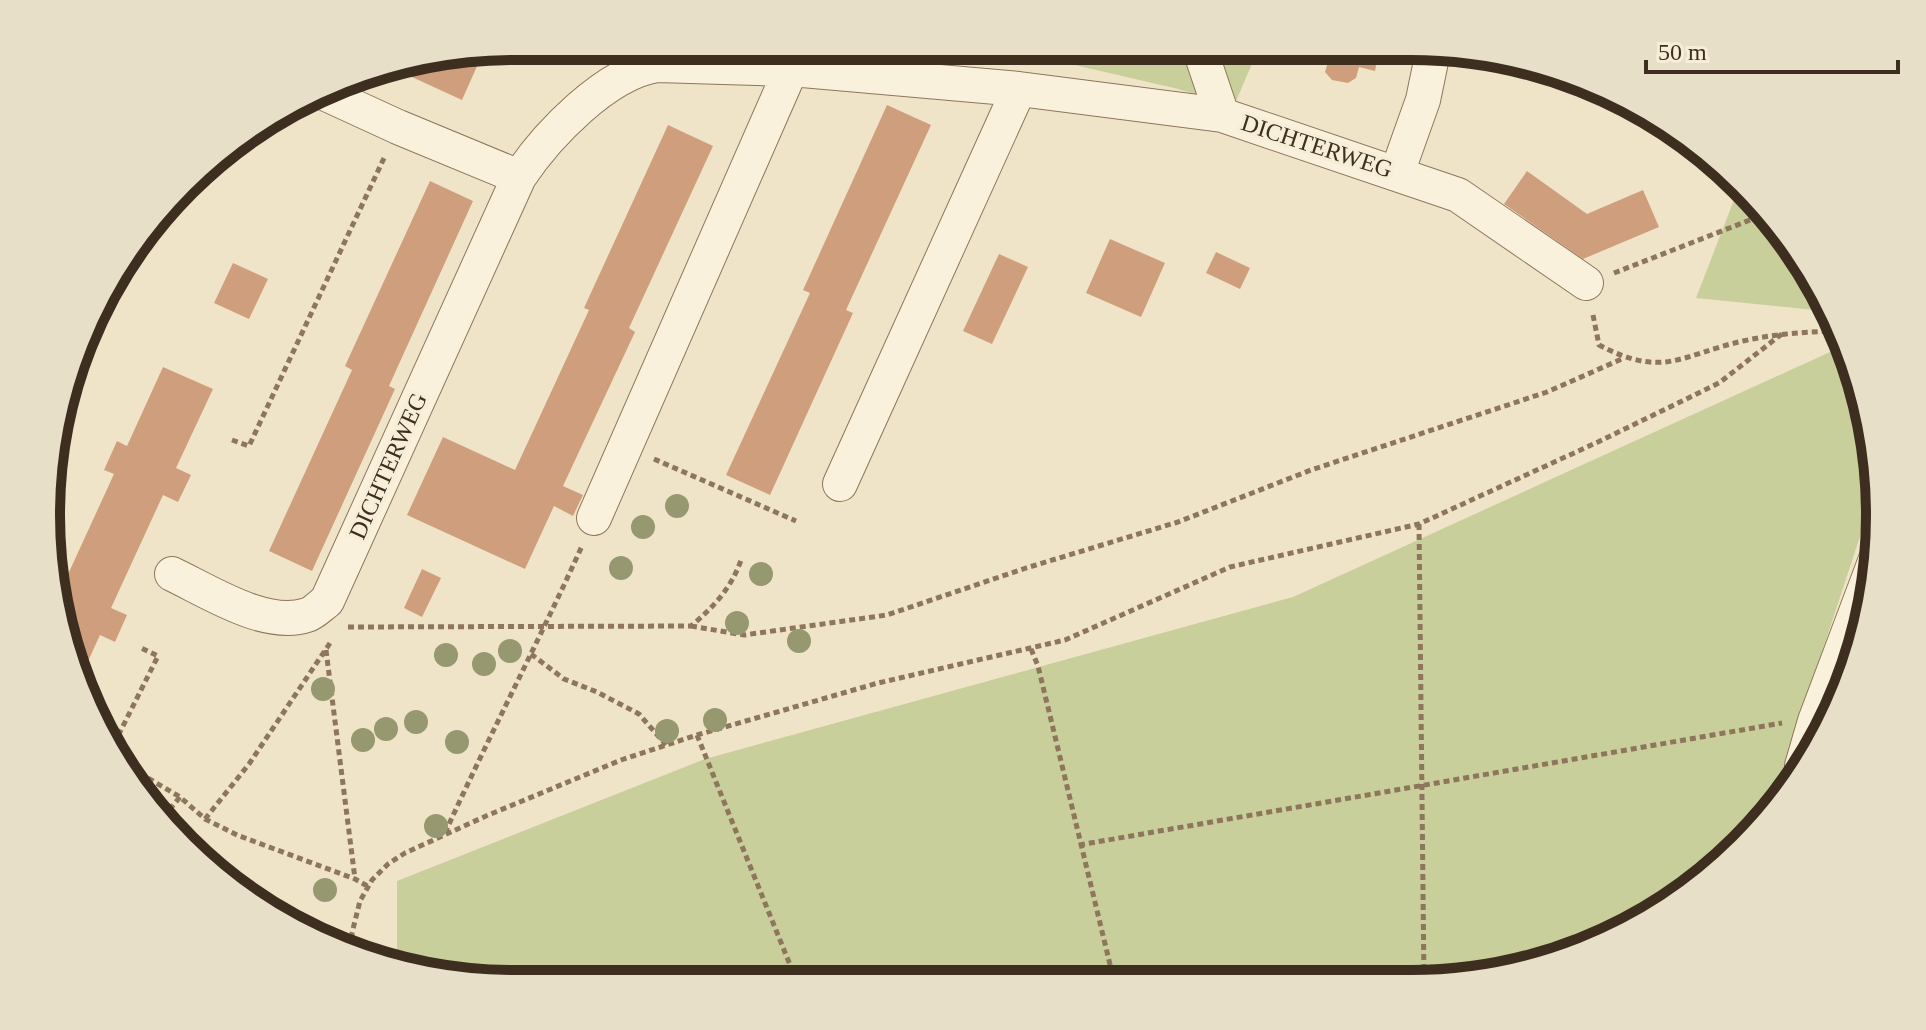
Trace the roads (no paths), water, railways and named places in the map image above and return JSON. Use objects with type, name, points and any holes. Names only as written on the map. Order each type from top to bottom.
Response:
[{"type":"street","points":[[1203,60],[1222,115]]},
{"type":"street","points":[[1397,173],[1423,100],[1431,61]]},
{"type":"street","name":"DICHTERWEG","points":[[172,574],[242,607],[276,618],[308,615],[327,601],[519,177],[535,152],[585,102],[642,67],[791,69],[1019,89],[1222,115],[1458,195],[1586,283]]},
{"type":"street","points":[[594,518],[791,69]]},
{"type":"street","points":[[840,484],[1019,89]]},
{"type":"street","points":[[335,98],[519,177]]},
{"type":"street","points":[[1813,726],[1853,619]]}]
